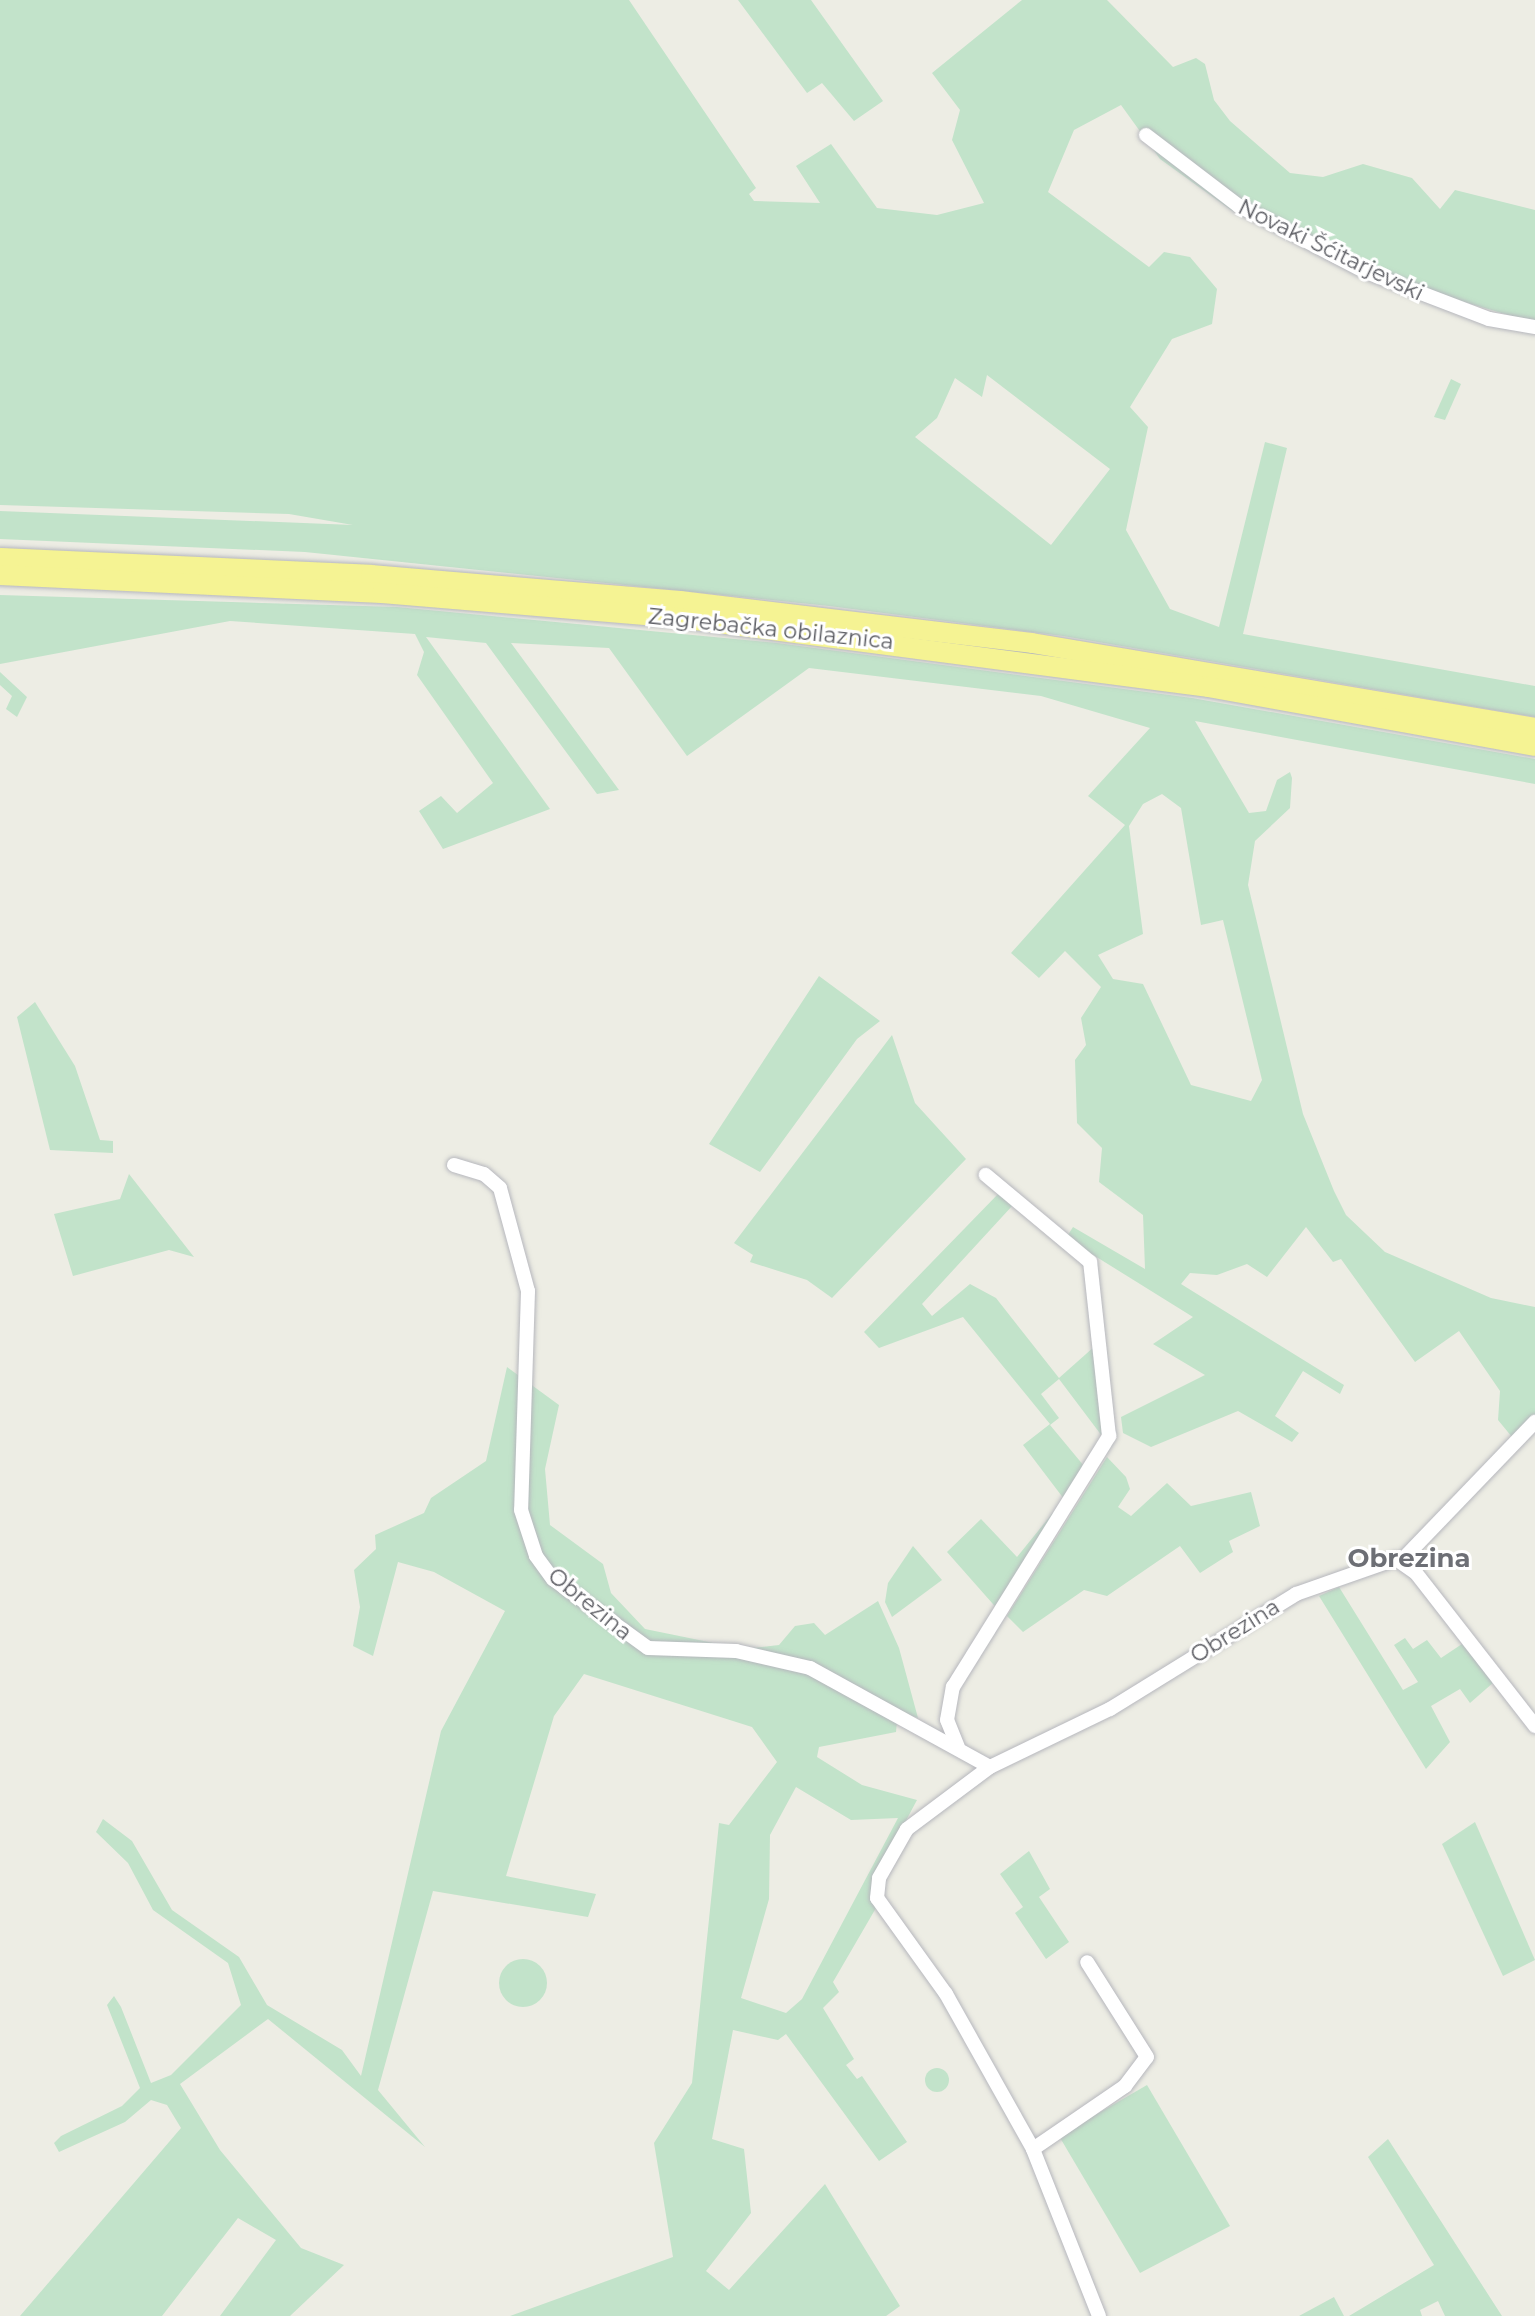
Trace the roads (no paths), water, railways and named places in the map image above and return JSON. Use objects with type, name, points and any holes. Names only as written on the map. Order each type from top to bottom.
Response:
[{"type":"highway","points":[[0,547],[40,550],[53,559]]},
{"type":"highway","name":"Zagrebačka obilaznica","points":[[0,558],[402,577],[857,620],[1209,670],[1535,728]]},
{"type":"highway","name":"Zagrebačka obilaznica","points":[[6,578],[382,593],[681,618],[1208,687],[1535,746]]},
{"type":"street","name":"Novaki Šćitarjevski","points":[[1146,135],[1239,206],[1366,272],[1489,319],[1535,327]]},
{"type":"street","name":"Obrezina","points":[[454,1165],[484,1174],[500,1188],[528,1291],[521,1510],[536,1556],[553,1579],[648,1648],[791,1662],[958,1747],[990,1767]]},
{"type":"street","points":[[958,1747],[947,1720],[953,1687],[1109,1436],[1090,1262],[986,1175]]},
{"type":"street","name":"Obrezina","points":[[1099,2316],[1033,2149],[946,1994],[876,1890],[907,1829],[990,1767],[1110,1709],[1296,1594],[1402,1560],[1535,1422]]},
{"type":"street","points":[[1402,1560],[1535,1726]]},
{"type":"street","points":[[1033,2149],[1125,2086],[1147,2057],[1087,1962]]},
{"type":"district","name":"Obrezina","points":[[1409,1559]]}]
